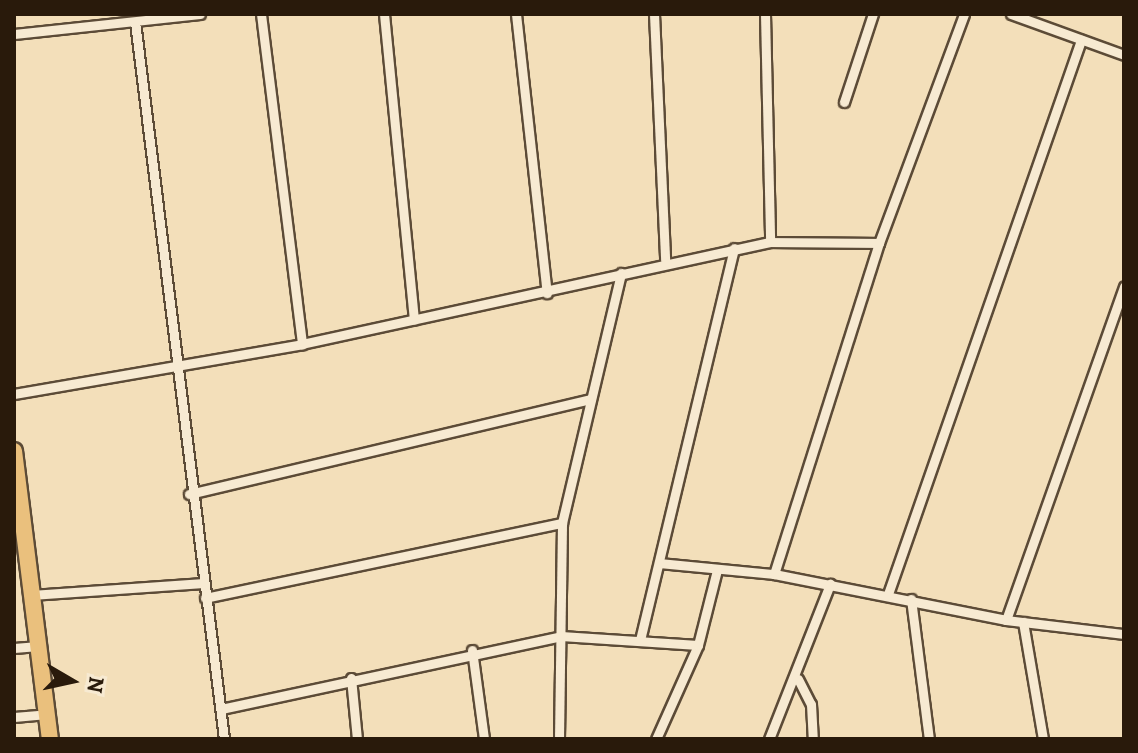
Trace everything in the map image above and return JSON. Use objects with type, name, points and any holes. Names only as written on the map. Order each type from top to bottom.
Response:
[{"type":"highway","points":[[14,451],[18,515],[32,595],[50,739]]},
{"type":"street","points":[[97,27],[98,14]]},
{"type":"street","points":[[14,34],[200,14]]},
{"type":"street","points":[[261,14],[302,344]]},
{"type":"street","points":[[384,14],[414,320]]},
{"type":"street","points":[[516,14],[547,293]]},
{"type":"street","points":[[654,14],[665,260]]},
{"type":"street","points":[[765,14],[770,242]]},
{"type":"street","points":[[844,102],[873,14]]},
{"type":"street","points":[[774,574],[879,243],[964,14]]},
{"type":"street","points":[[1011,14],[1039,19],[1081,40],[1124,55]]},
{"type":"street","points":[[135,22],[173,368],[224,739]]},
{"type":"street","points":[[888,594],[1081,40]]},
{"type":"street","points":[[14,394],[302,344],[547,293],[665,260],[770,242],[879,243]]},
{"type":"street","points":[[640,640],[734,248]]},
{"type":"street","points":[[559,739],[562,523],[621,273]]},
{"type":"street","points":[[1006,620],[1124,286]]},
{"type":"street","points":[[189,494],[590,399]]},
{"type":"street","points":[[205,598],[562,523]]},
{"type":"street","points":[[659,563],[774,574],[888,594],[1006,620],[1124,634]]},
{"type":"street","points":[[656,739],[698,645],[717,570]]},
{"type":"street","points":[[32,595],[203,583]]},
{"type":"street","points":[[769,739],[798,679],[830,584]]},
{"type":"street","points":[[911,599],[929,739]]},
{"type":"street","points":[[1023,622],[1043,739]]},
{"type":"street","points":[[221,709],[472,650],[561,636],[698,645]]},
{"type":"street","points":[[14,648],[38,646]]},
{"type":"street","points":[[472,650],[484,739]]},
{"type":"street","points":[[351,678],[357,739]]},
{"type":"street","points":[[798,679],[811,704],[813,739]]},
{"type":"street","points":[[14,717],[47,714]]}]
